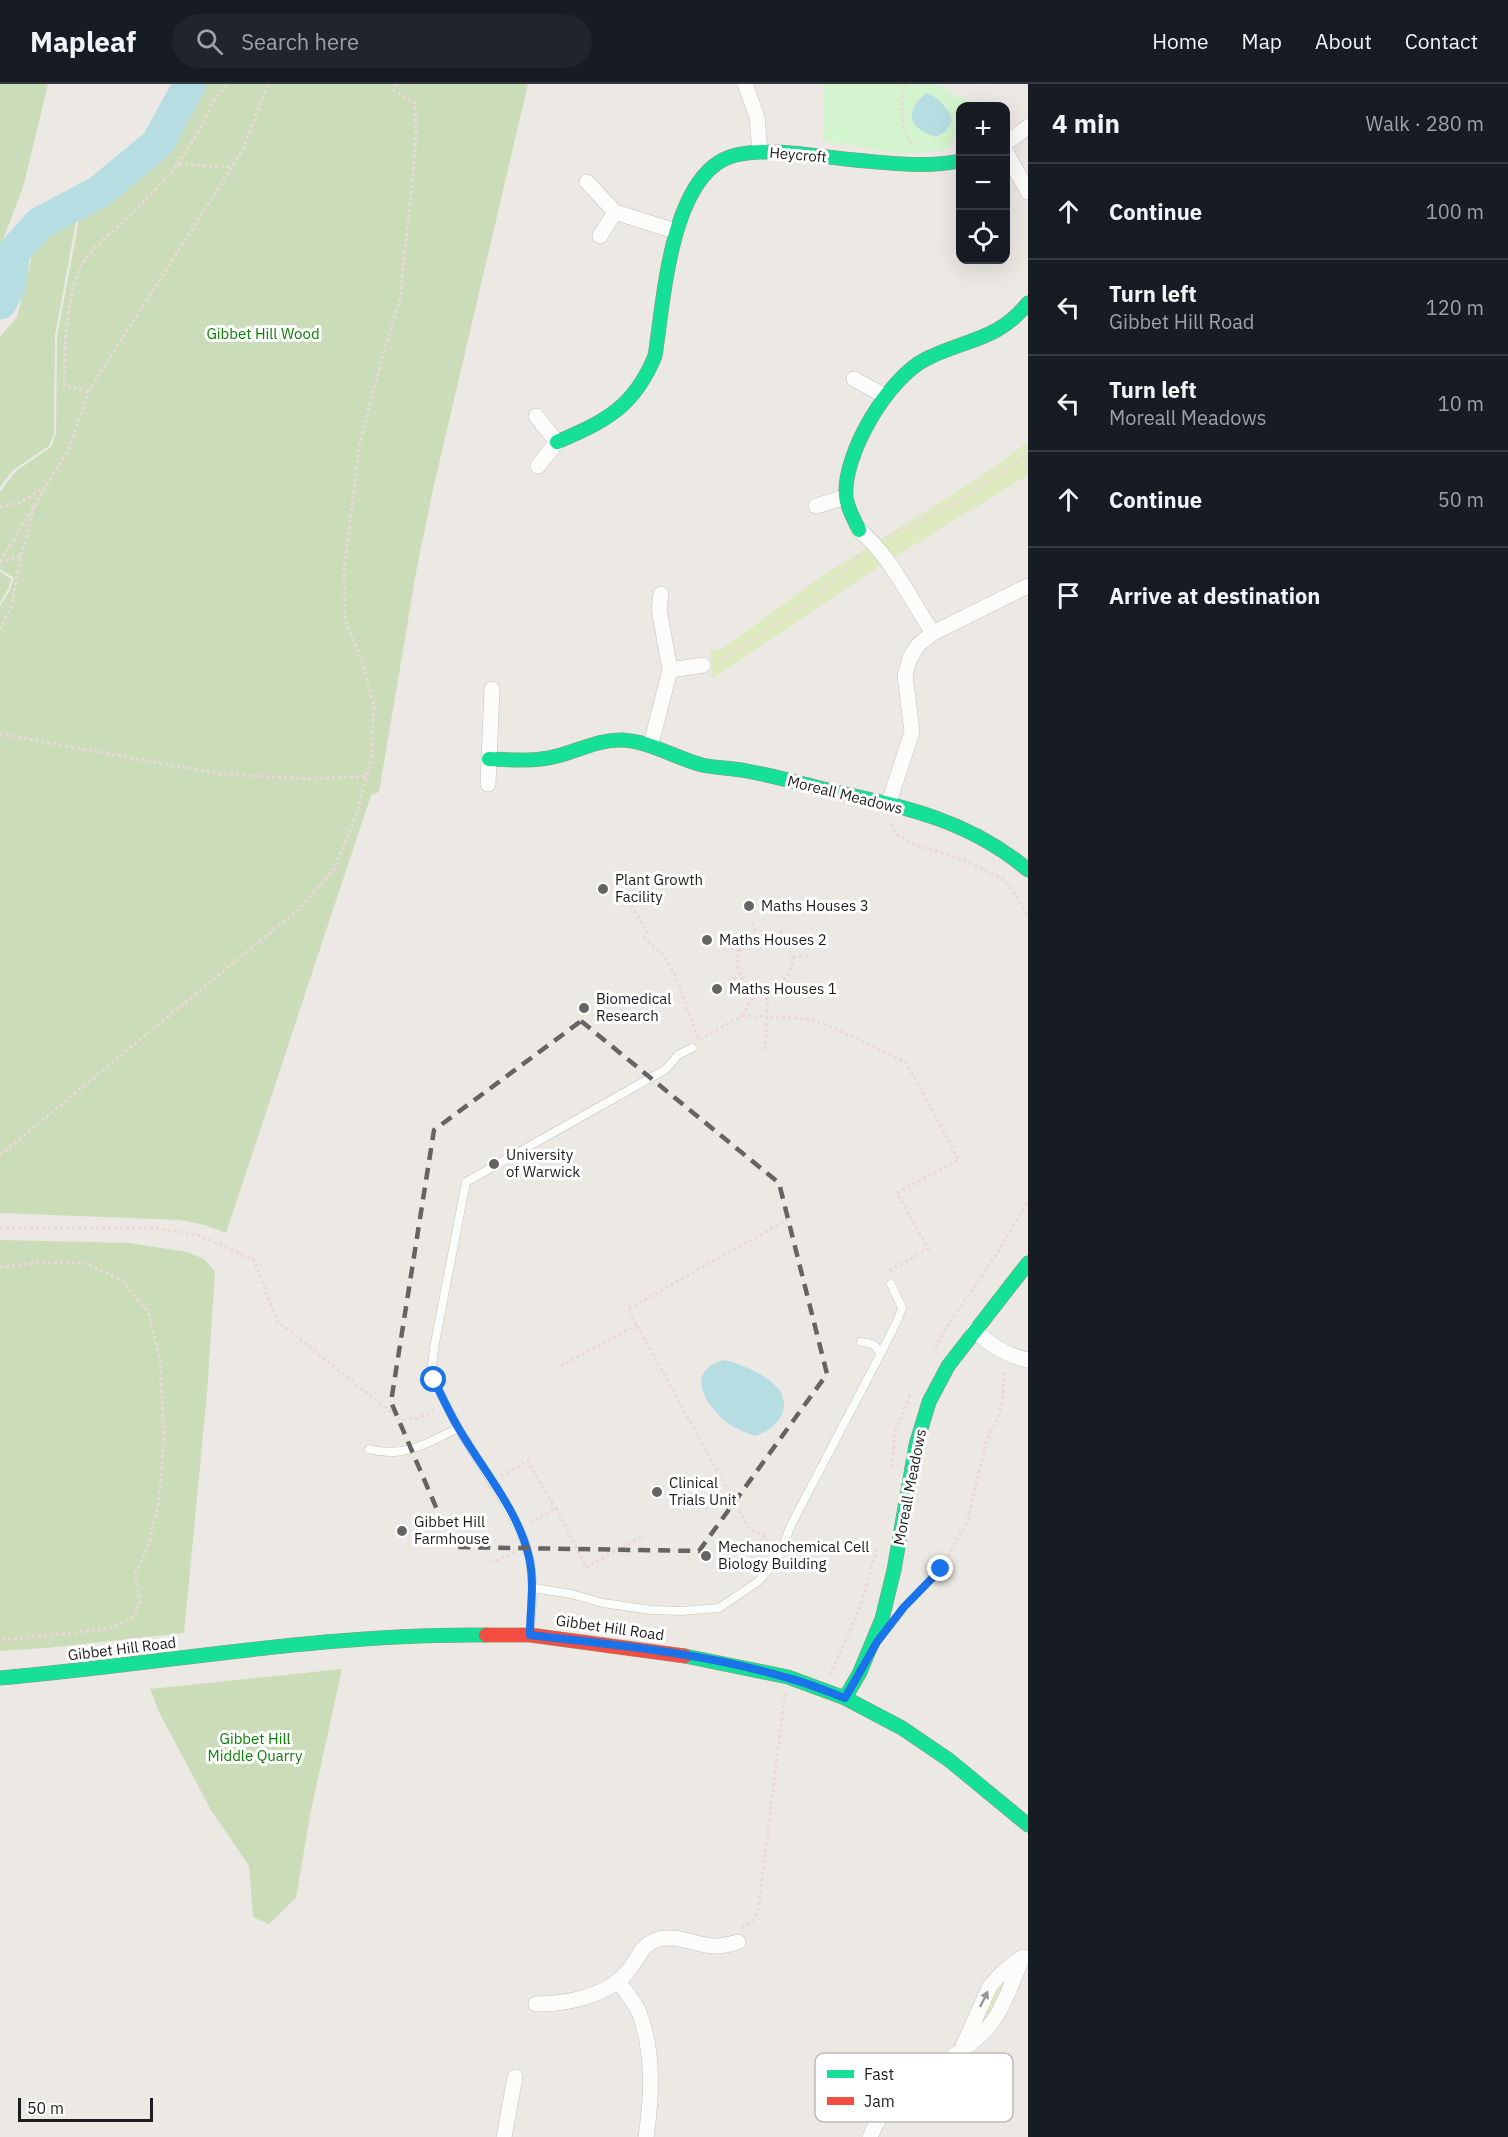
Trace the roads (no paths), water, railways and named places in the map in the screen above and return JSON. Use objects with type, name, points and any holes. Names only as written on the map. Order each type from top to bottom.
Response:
[{"type":"street","points":[[745,84],[757,117],[760,152]]},
{"type":"street","points":[[1010,140],[1028,127]]},
{"type":"street","name":"Heycroft","points":[[538,466],[557,442],[595,426],[615,414],[634,396],[650,371],[655,356],[675,231],[697,183],[707,170],[735,155],[760,152],[901,164],[939,165],[956,161]]},
{"type":"street","points":[[1007,156],[1028,192]]},
{"type":"street","points":[[587,182],[615,212],[675,231]]},
{"type":"street","points":[[600,236],[615,212]]},
{"type":"street","points":[[933,633],[894,571],[873,543],[859,530],[846,497],[850,466],[883,396],[911,368],[937,354],[984,338],[1006,325],[1023,311],[1028,303]]},
{"type":"street","points":[[854,379],[883,396]]},
{"type":"street","points":[[536,416],[557,442]]},
{"type":"street","points":[[816,506],[846,497]]},
{"type":"street","points":[[888,805],[912,732],[905,675],[910,658],[918,645],[933,633],[1028,586]]},
{"type":"street","points":[[651,744],[670,670],[658,609],[661,594]]},
{"type":"street","points":[[670,670],[703,665]]},
{"type":"street","points":[[488,784],[492,689]]},
{"type":"street","name":"Moreall Meadows","points":[[489,759],[538,760],[558,756],[595,742],[610,740],[651,744],[698,764],[744,770],[956,824],[1005,850],[1028,870]]},
{"type":"street","name":"Moreall Meadows","points":[[845,1698],[860,1672],[882,1619],[894,1570],[915,1445],[929,1401],[948,1366],[1028,1263]]},
{"type":"street","points":[[974,1330],[1004,1352],[1028,1360]]},
{"type":"street","name":"Gibbet Hill Road","points":[[0,1678],[345,1639],[429,1634],[530,1635],[656,1650],[788,1677],[845,1698],[902,1728],[939,1754],[1028,1825]]},
{"type":"street","points":[[536,2004],[564,2003],[605,1989],[629,1970],[642,1949],[659,1939],[672,1938],[715,1946],[738,1936]]},
{"type":"street","points":[[958,2053],[986,2030],[996,2017],[1025,1954]]},
{"type":"street","points":[[618,1981],[638,2011],[648,2054],[652,2091],[646,2137]]},
{"type":"street","points":[[504,2137],[515,2078]]},
{"type":"street","points":[[870,2137],[878,2122]]},
{"type":"lane","points":[[530,1635],[533,1588],[526,1546],[519,1529],[458,1428],[431,1375],[434,1348],[466,1182],[666,1070],[678,1055],[692,1048]]},
{"type":"lane","points":[[533,1588],[570,1593],[603,1603],[651,1610],[681,1611],[719,1608],[759,1581],[779,1557],[791,1525],[898,1319],[902,1308],[901,1302],[891,1284]]},
{"type":"lane","points":[[861,1342],[871,1343],[878,1348],[880,1355]]},
{"type":"lane","points":[[369,1449],[385,1454],[424,1446],[458,1428]]},
{"type":"water","points":[[927,93],[943,104],[952,121],[946,131],[936,137],[918,128],[912,119],[913,109]]},
{"type":"water","points":[[725,1360],[757,1372],[768,1379],[782,1395],[784,1405],[781,1416],[766,1431],[755,1436],[735,1427],[723,1419],[707,1401],[701,1381],[704,1373],[712,1365]]},
{"type":"waterway","points":[[0,303],[9,287],[14,252],[40,223],[99,192],[157,144],[190,84]]},
{"type":"place","name":"Plant Growth Facility","points":[[603,889]]},
{"type":"place","name":"Maths Houses 3","points":[[749,906]]},
{"type":"place","name":"Maths Houses 2","points":[[707,940]]},
{"type":"place","name":"Maths Houses 1","points":[[717,989]]},
{"type":"place","name":"Biomedical Research","points":[[584,1008]]},
{"type":"place","name":"University of Warwick","points":[[494,1164]]},
{"type":"place","name":"Clinical Trials Unit","points":[[657,1492]]},
{"type":"place","name":"Gibbet Hill Farmhouse","points":[[402,1531]]},
{"type":"place","name":"Mechanochemical Cell Biology Building","points":[[706,1556]]},
{"type":"park label","name":"Gibbet Hill Wood","points":[[263,334]]},
{"type":"park label","name":"Gibbet Hill Middle Quarry","points":[[255,1748]]}]
